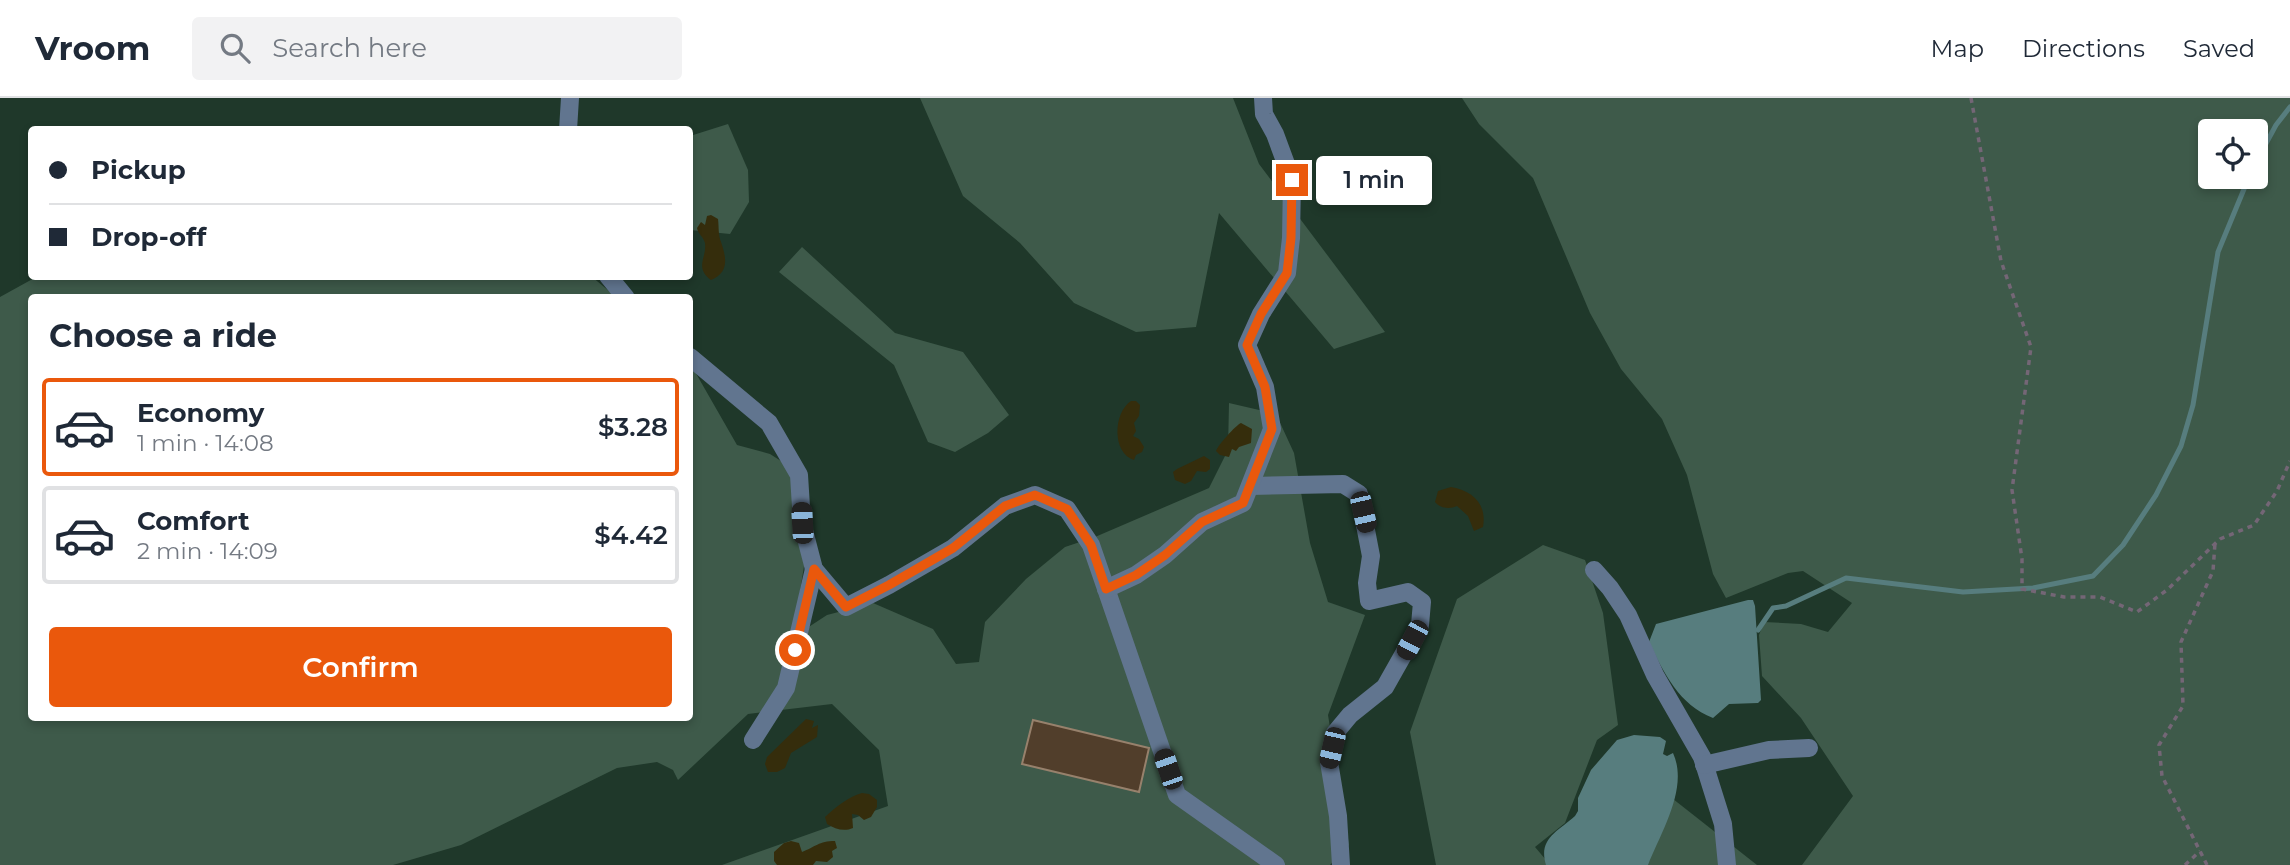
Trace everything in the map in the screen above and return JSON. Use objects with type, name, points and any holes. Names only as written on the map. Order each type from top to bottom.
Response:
[{"type":"lane","points":[[568,126],[570,98]]},
{"type":"lane","points":[[1106,589],[1136,575],[1165,555],[1202,522],[1243,503],[1272,429],[1265,387],[1247,345],[1261,314],[1287,273],[1291,238],[1292,180],[1275,134],[1264,114],[1263,98]]},
{"type":"lane","points":[[611,280],[623,294]]},
{"type":"lane","points":[[693,360],[769,423],[799,475],[802,523],[814,569],[846,607],[953,548],[1005,506],[1035,495],[1067,509],[1091,545],[1177,795],[1276,865]]},
{"type":"lane","points":[[1251,486],[1343,484],[1359,495],[1371,556],[1367,583],[1369,601],[1408,592],[1422,602],[1420,625],[1385,687],[1350,715],[1335,733],[1329,762],[1338,816],[1341,865]]},
{"type":"lane","points":[[753,740],[786,688],[814,569]]},
{"type":"lane","points":[[1594,570],[1628,615],[1655,675],[1702,757],[1723,824],[1727,865]]},
{"type":"lane","points":[[1704,765],[1769,751],[1809,748]]},
{"type":"path","points":[[1971,98],[2001,261],[2031,347],[2012,490],[2022,558],[2022,589],[2064,597],[2100,597],[2137,612],[2167,590],[2215,543],[2254,525],[2277,491],[2290,461]]},
{"type":"path","points":[[2207,865],[2162,776],[2159,745],[2183,706],[2181,642],[2213,571],[2215,543]]},
{"type":"path","points":[[2185,865],[2200,851]]},
{"type":"shaded area","points":[[0,98],[1822,98],[1907,865],[0,865]]},
{"type":"shaded area","points":[[920,98],[1233,98],[1259,164],[1385,332],[1334,349],[1219,213],[1196,327],[1136,332],[1074,303],[1020,243],[963,196]]},
{"type":"shaded area","points":[[1462,98],[2290,98],[2290,865],[1802,865],[1853,796],[1801,718],[1762,676],[1759,635],[1764,622],[1801,624],[1828,632],[1852,603],[1803,571],[1788,573],[1726,598],[1713,574],[1687,475],[1662,419],[1621,369],[1590,313],[1533,178],[1479,124]]},
{"type":"shaded area","points":[[728,124],[748,170],[749,202],[730,234],[693,230],[693,135]]},
{"type":"shaded area","points":[[802,247],[895,333],[963,352],[1009,415],[988,433],[955,452],[928,442],[894,365],[779,272]]},
{"type":"shaded area","points":[[31,280],[596,280],[612,294],[28,294],[28,721],[693,721],[693,368],[737,445],[770,454],[806,477],[805,560],[796,616],[801,632],[827,615],[873,603],[933,629],[956,664],[979,662],[985,622],[1026,579],[1065,547],[1095,537],[1209,488],[1228,450],[1229,403],[1276,414],[1294,453],[1310,543],[1328,602],[1365,615],[1328,715],[1349,845],[1330,865],[722,865],[888,806],[879,750],[832,704],[748,714],[678,780],[673,770],[657,762],[617,768],[461,845],[393,865],[0,865],[0,297]]},
{"type":"shaded area","points":[[1543,545],[1585,560],[1603,613],[1618,725],[1597,740],[1565,823],[1535,847],[1546,860],[1546,865],[1436,865],[1410,732],[1457,599]]},
{"type":"shaded area","points":[[1753,600],[1755,606],[1761,700],[1758,703],[1729,704],[1713,718],[1691,705],[1674,687],[1649,642],[1656,624]]},
{"type":"shaded area","points":[[1634,735],[1660,737],[1666,741],[1663,754],[1667,756],[1673,753],[1677,767],[1676,795],[1648,865],[1546,865],[1544,856],[1547,842],[1575,816],[1578,811],[1578,798],[1591,770],[1617,740]]},
{"type":"shaded area","points":[[1668,795],[1757,865],[1644,865]]},
{"type":"sand","points":[[707,216],[718,219],[725,264],[721,273],[711,280],[703,271],[705,243],[697,228],[701,222],[705,225]]},
{"type":"sand","points":[[1131,401],[1140,405],[1133,436],[1139,439],[1144,447],[1134,460],[1122,450],[1118,432],[1121,414]]},
{"type":"sand","points":[[1241,423],[1252,429],[1251,443],[1239,447],[1236,451],[1232,449],[1229,457],[1220,455],[1216,451],[1217,448]]},
{"type":"sand","points":[[1204,456],[1210,460],[1210,469],[1206,472],[1197,471],[1191,481],[1185,484],[1175,480],[1173,472]]},
{"type":"sand","points":[[1451,487],[1472,495],[1477,500],[1483,512],[1483,527],[1474,531],[1468,516],[1457,506],[1446,508],[1435,502],[1438,491]]},
{"type":"sand","points":[[806,719],[814,721],[812,728],[818,725],[817,737],[791,753],[785,768],[768,772],[765,764],[767,757]]},
{"type":"sand","points":[[862,793],[877,800],[877,807],[871,817],[864,820],[852,814],[853,828],[846,830],[827,824],[825,817],[829,813]]},
{"type":"sand","points":[[830,841],[835,841],[837,848],[832,851],[833,857],[827,862],[816,861],[813,865],[777,865],[774,852],[784,843],[799,843],[802,852]]},
{"type":"building","points":[[1033,720],[1149,748],[1139,792],[1022,764]]},
{"type":"waterway","points":[[2268,140],[2290,107]]},
{"type":"waterway","points":[[1758,630],[1773,608],[1786,606],[1846,578],[1963,592],[2033,588],[2093,576],[2123,545],[2156,495],[2181,446],[2193,405],[2218,252],[2244,189]]},
{"type":"route","points":[[795,650],[814,569],[846,607],[953,548],[1005,506],[1035,495],[1067,509],[1091,545],[1106,589],[1136,575],[1165,555],[1202,522],[1243,503],[1272,429],[1265,387],[1247,345],[1261,314],[1287,273],[1291,238],[1292,180]]}]
